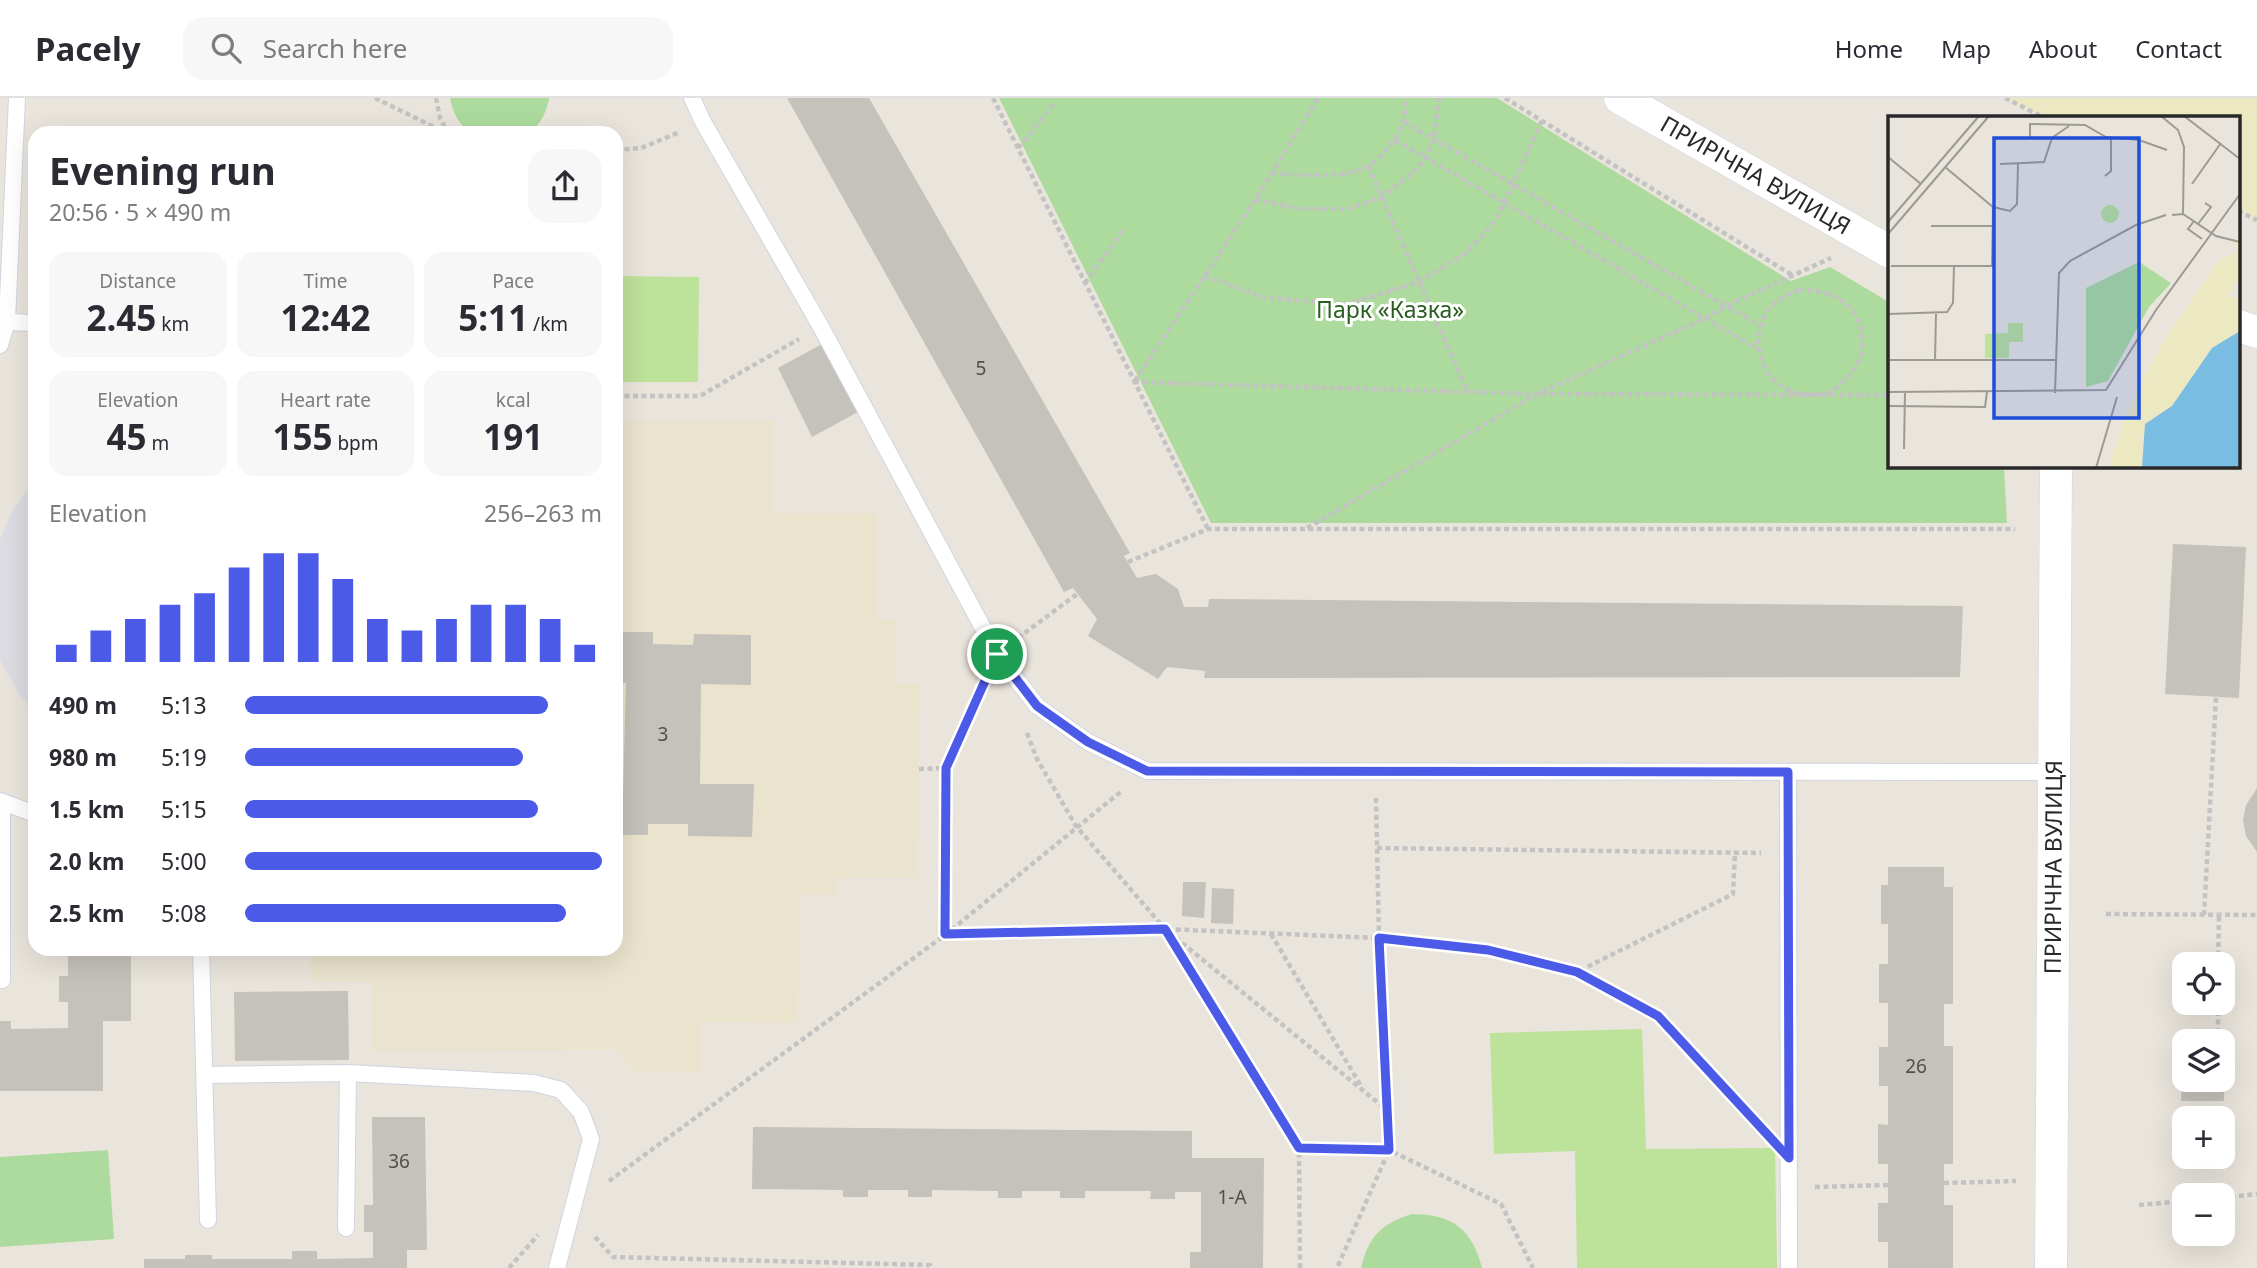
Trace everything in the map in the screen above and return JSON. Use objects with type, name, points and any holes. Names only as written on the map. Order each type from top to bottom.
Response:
[{"type":"street","name":"ПРИРІЧНА ВУЛИЦЯ","points":[[1620,98],[1888,251]]},
{"type":"street","points":[[2240,327],[2257,332]]},
{"type":"street","name":"ПРИРІЧНА ВУЛИЦЯ","points":[[2051,1268],[2056,467]]},
{"type":"lane","points":[[0,345],[7,323],[16,98]]},
{"type":"lane","points":[[692,98],[703,122],[821,327],[997,654],[1037,706],[1088,742],[1147,771],[2054,772]]},
{"type":"lane","points":[[7,323],[28,323]]},
{"type":"lane","points":[[1788,772],[1789,1268]]},
{"type":"lane","points":[[0,980],[1,802],[28,812]]},
{"type":"lane","points":[[201,956],[208,1220]]},
{"type":"lane","points":[[205,1075],[348,1073],[534,1083],[561,1090],[581,1112],[591,1139],[557,1268]]},
{"type":"lane","points":[[346,1228],[348,1073]]},
{"type":"path","points":[[375,98],[433,126]]},
{"type":"path","points":[[436,98],[444,126]]},
{"type":"path","points":[[993,98],[1208,529]]},
{"type":"path","points":[[1134,382],[1255,200],[1318,98]]},
{"type":"path","points":[[1272,173],[1307,176],[1340,173],[1368,166],[1395,140],[1404,122],[1406,98]]},
{"type":"path","points":[[1255,200],[1303,209],[1347,209],[1382,197],[1416,170],[1426,157],[1434,139],[1439,98]]},
{"type":"path","points":[[1505,98],[1793,275]]},
{"type":"path","points":[[2005,98],[2033,115]]},
{"type":"path","points":[[1018,148],[1054,103]]},
{"type":"path","points":[[1205,276],[1266,298],[1347,304],[1419,282],[1466,253],[1494,222],[1542,120]]},
{"type":"path","points":[[623,149],[641,148],[703,122]]},
{"type":"path","points":[[1404,122],[1760,325]]},
{"type":"path","points":[[1395,140],[1758,349]]},
{"type":"path","points":[[1368,166],[1467,390]]},
{"type":"path","points":[[2240,212],[2257,220]]},
{"type":"path","points":[[1085,283],[1124,229]]},
{"type":"path","points":[[1305,529],[1537,394],[1704,319],[1726,306],[1835,256]]},
{"type":"path","points":[[1798,394],[1781,386],[1768,374],[1760,358],[1757,341],[1760,325],[1769,308],[1783,296],[1800,290],[1817,289],[1834,295],[1848,306],[1858,320],[1863,337],[1861,355],[1854,371],[1826,395]]},
{"type":"path","points":[[623,396],[699,396],[821,327]]},
{"type":"path","points":[[1134,382],[1537,394],[1888,395]]},
{"type":"path","points":[[1128,562],[1208,529],[2015,529]]},
{"type":"path","points":[[945,934],[946,768],[997,654],[1077,594]]},
{"type":"path","points":[[2204,915],[2216,697]]},
{"type":"path","points":[[1027,733],[1037,759],[1076,826],[1165,929],[1299,1148],[1300,1268]]},
{"type":"path","points":[[919,769],[946,768]]},
{"type":"path","points":[[605,1184],[945,934],[1147,771]]},
{"type":"path","points":[[1337,1268],[1389,1150],[1379,938],[1375,772]]},
{"type":"path","points":[[1377,848],[1788,853]]},
{"type":"path","points":[[1577,972],[1733,894],[1735,852]]},
{"type":"path","points":[[2106,915],[2257,915]]},
{"type":"path","points":[[2218,952],[2219,915]]},
{"type":"path","points":[[945,934],[1165,929],[1379,938],[1488,950],[1577,972],[1658,1016],[1789,1158]]},
{"type":"path","points":[[1165,929],[1387,1110]]},
{"type":"path","points":[[1271,933],[1364,1091]]},
{"type":"path","points":[[1299,1148],[1389,1150],[1501,1204],[1533,1268]]},
{"type":"path","points":[[1944,1183],[2016,1181]]},
{"type":"path","points":[[1789,1188],[1888,1185]]},
{"type":"path","points":[[2235,1197],[2257,1195]]},
{"type":"path","points":[[2139,1205],[2172,1202]]},
{"type":"path","points":[[593,1231],[596,1240],[612,1257],[930,1265],[930,1268]]},
{"type":"shaded area","points":[[623,421],[774,421],[774,513],[877,513],[877,620],[896,620],[895,684],[919,684],[918,878],[837,878],[837,895],[799,895],[798,1023],[702,1022],[701,1072],[635,1072],[616,1050],[371,1051],[371,982],[311,982],[310,956],[623,956]]},
{"type":"shaded area","points":[[28,489],[28,705],[0,660],[0,540],[12,511]]},
{"type":"green space","points":[[450,98],[549,98],[536,126],[463,126]]},
{"type":"green space","name":"Парк «Казка»","points":[[999,98],[1497,98],[1791,281],[1830,267],[1888,301],[1888,467],[2004,467],[2007,523],[1211,523]]},
{"type":"green space","points":[[623,276],[699,277],[698,382],[623,382]]},
{"type":"green space","points":[[1642,1029],[1646,1149],[1775,1148],[1777,1268],[1577,1268],[1575,1151],[1494,1154],[1490,1033]]},
{"type":"green space","points":[[108,1150],[114,1239],[0,1247],[0,1157]]},
{"type":"green space","points":[[1412,1214],[1438,1217],[1458,1226],[1472,1243],[1482,1268],[1361,1268],[1368,1248],[1378,1233],[1392,1222]]},
{"type":"sand","points":[[2005,98],[2257,98],[2257,220],[2240,212],[2240,116],[2041,116]]},
{"type":"building","points":[[787,98],[869,98],[1130,553],[1124,556],[1137,578],[1156,574],[1178,589],[1184,607],[1208,607],[1209,599],[1963,606],[1960,677],[1204,678],[1205,671],[1167,667],[1158,679],[1088,636],[1097,619],[1073,588],[1064,592]]},
{"type":"building","points":[[822,344],[858,412],[812,437],[778,368]]},
{"type":"building","points":[[2173,544],[2246,547],[2239,698],[2165,694]]},
{"type":"building","points":[[623,632],[653,632],[653,644],[693,645],[694,634],[751,635],[751,685],[701,684],[700,784],[754,784],[752,837],[688,836],[688,824],[648,824],[648,835],[623,835],[626,683],[623,683]]},
{"type":"building","points":[[2257,788],[2257,852],[2246,836],[2243,820],[2246,805]]},
{"type":"building","points":[[1888,867],[1944,867],[1944,887],[1953,887],[1953,1004],[1944,1004],[1944,1046],[1953,1046],[1953,1164],[1944,1164],[1944,1205],[1953,1205],[1953,1268],[1888,1268],[1888,1242],[1878,1242],[1878,1203],[1888,1203],[1888,1164],[1878,1164],[1878,1124],[1888,1125],[1888,1086],[1879,1086],[1879,1047],[1888,1047],[1888,1003],[1879,1003],[1879,964],[1888,964],[1888,924],[1881,924],[1881,885],[1888,885]]},
{"type":"building","points":[[1183,882],[1206,882],[1204,918],[1182,916]]},
{"type":"building","points":[[1212,888],[1234,889],[1233,924],[1211,923]]},
{"type":"building","points":[[68,956],[131,956],[131,1021],[103,1021],[103,1091],[0,1091],[0,1021],[11,1021],[11,1029],[68,1028],[68,1002],[59,1002],[59,976],[68,976]]},
{"type":"building","points":[[348,991],[349,1060],[235,1061],[234,992]]},
{"type":"building","points":[[2181,1092],[2224,1092],[2224,1101],[2181,1101]]},
{"type":"building","points":[[372,1117],[425,1117],[427,1250],[407,1250],[407,1268],[144,1268],[144,1259],[185,1259],[185,1255],[212,1255],[212,1259],[292,1259],[292,1251],[317,1251],[317,1259],[373,1258],[373,1232],[364,1232],[364,1205],[373,1205]]},
{"type":"building","points":[[753,1127],[1192,1131],[1192,1158],[1264,1158],[1263,1268],[1190,1268],[1190,1252],[1201,1252],[1201,1192],[1175,1192],[1175,1199],[1150,1199],[1151,1191],[1085,1191],[1085,1198],[1060,1198],[1060,1191],[1022,1191],[1022,1198],[998,1198],[998,1191],[932,1190],[932,1197],[908,1197],[908,1190],[868,1190],[868,1197],[843,1197],[843,1190],[752,1189]]},
{"type":"route","points":[[997,654],[1037,706],[1088,742],[1147,771],[1788,772],[1789,1158],[1658,1016],[1577,972],[1488,950],[1379,938],[1389,1150],[1299,1148],[1165,929],[945,934],[946,768],[997,654]]}]
